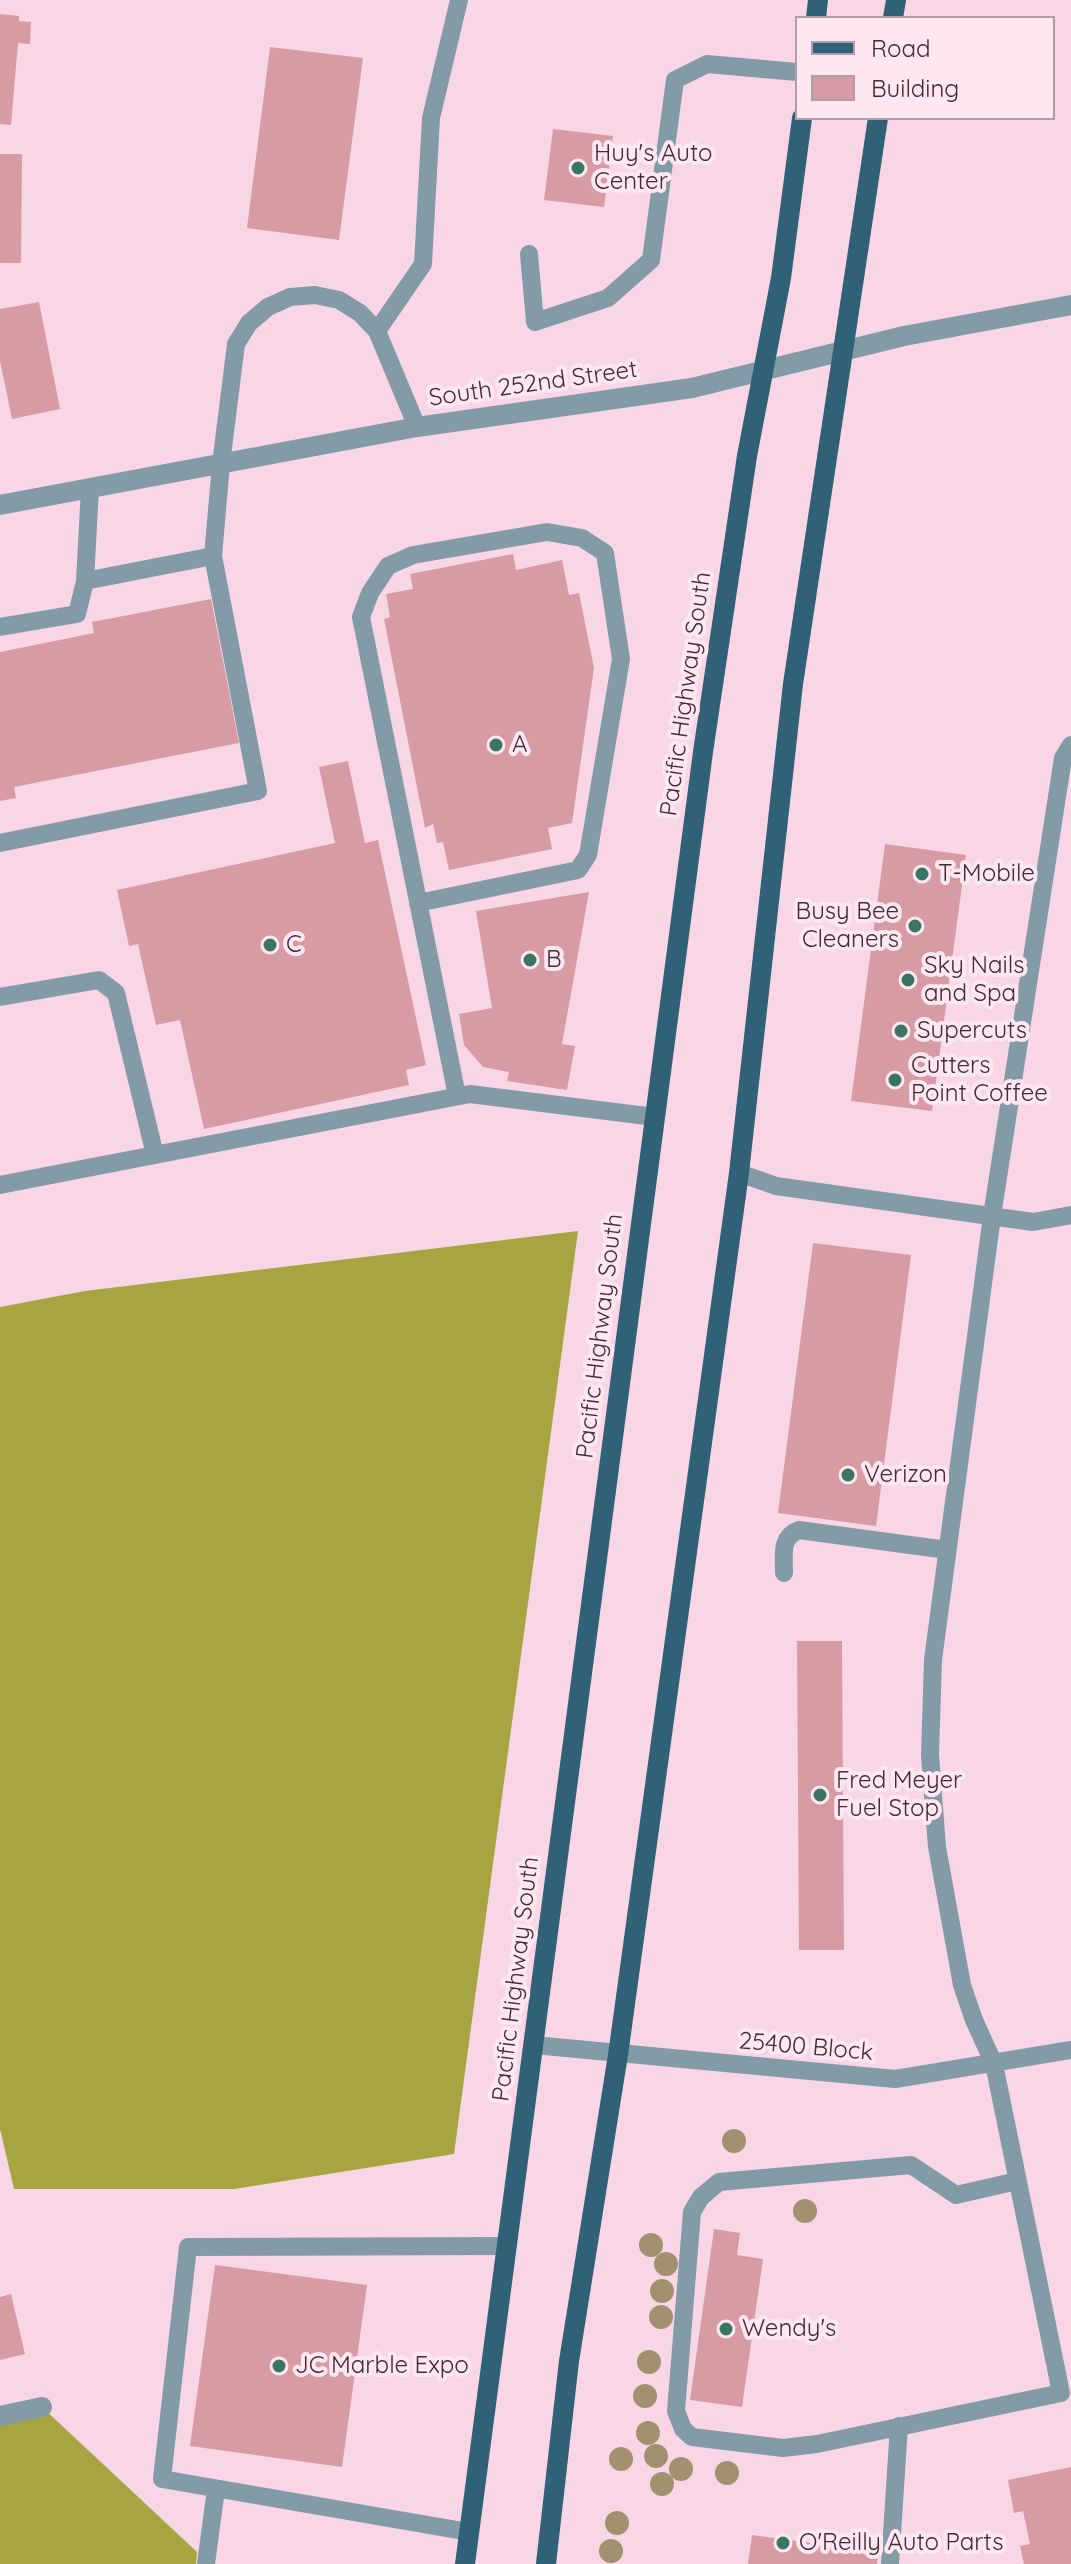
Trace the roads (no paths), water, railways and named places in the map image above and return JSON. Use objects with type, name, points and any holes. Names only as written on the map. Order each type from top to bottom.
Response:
[{"type":"main road","name":"Pacific Highway South","points":[[465,2564],[703,752],[747,456],[781,278],[802,120]]},
{"type":"main road","points":[[546,2564],[569,2361],[618,2055],[739,1173],[793,684],[878,120]]},
{"type":"street","name":"South 252nd Street","points":[[0,505],[417,427],[692,388],[904,336],[1071,305]]},
{"type":"street","points":[[0,2416],[42,2407]]},
{"type":"lane","points":[[377,331],[423,264],[431,118],[460,0]]},
{"type":"lane","points":[[529,254],[535,322],[608,298],[651,260],[675,80],[707,64],[795,72]]},
{"type":"lane","points":[[0,843],[258,791],[213,556],[236,344],[249,323],[268,307],[290,297],[315,295],[339,300],[360,313],[377,331],[417,427]]},
{"type":"lane","points":[[0,627],[77,614],[85,581],[90,488]]},
{"type":"lane","points":[[418,903],[578,870],[588,855],[621,659],[605,553],[582,538],[547,532],[413,555],[388,566],[370,593],[361,617],[418,903],[457,1096]]},
{"type":"lane","points":[[85,581],[213,556]]},
{"type":"lane","points":[[1017,2181],[956,2195],[911,2165],[719,2182],[701,2197],[692,2212],[676,2411],[683,2429],[692,2437],[783,2448],[817,2444],[1061,2393],[994,2064],[962,1985],[937,1847],[930,1755],[933,1660],[992,1216],[1063,758],[1071,745]]},
{"type":"lane","points":[[0,997],[99,980],[116,993],[155,1155]]},
{"type":"lane","points":[[0,1185],[470,1094],[655,1117]]},
{"type":"lane","points":[[739,1173],[776,1186],[1033,1222],[1071,1215]]},
{"type":"lane","points":[[784,1573],[784,1541],[790,1533],[799,1530],[947,1550]]},
{"type":"lane","name":"25400 Block","points":[[534,2045],[895,2079],[1071,2050]]},
{"type":"lane","points":[[469,2532],[162,2479],[188,2247],[507,2246]]},
{"type":"lane","points":[[890,2564],[899,2426]]},
{"type":"lane","points":[[206,2564],[216,2489]]},
{"type":"place","name":"Huy's Auto Center","points":[[578,168]]},
{"type":"place","name":"A","points":[[496,745]]},
{"type":"place","name":"T-Mobile","points":[[922,874]]},
{"type":"place","name":"Busy Bee Cleaners","points":[[915,926]]},
{"type":"place","name":"C","points":[[270,945]]},
{"type":"place","name":"B","points":[[530,960]]},
{"type":"place","name":"Sky Nails and Spa","points":[[908,980]]},
{"type":"place","name":"Supercuts","points":[[901,1031]]},
{"type":"place","name":"Cutters Point Coffee","points":[[895,1080]]},
{"type":"place","name":"Verizon","points":[[848,1475]]},
{"type":"place","name":"Fred Meyer Fuel Stop","points":[[820,1795]]},
{"type":"place","name":"Wendy's","points":[[726,2329]]},
{"type":"place","name":"JC Marble Expo","points":[[279,2366]]},
{"type":"place","name":"O'Reilly Auto Parts","points":[[783,2543]]}]
